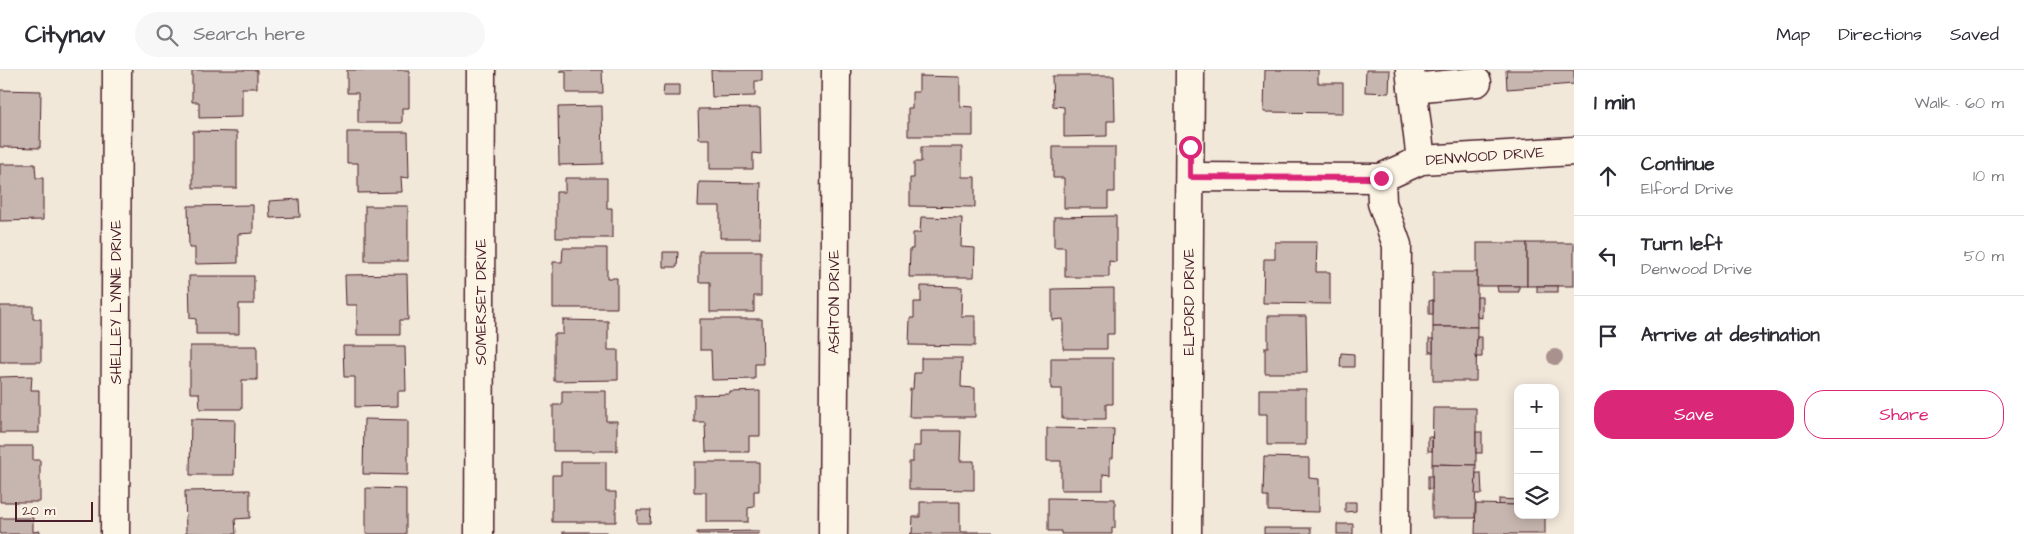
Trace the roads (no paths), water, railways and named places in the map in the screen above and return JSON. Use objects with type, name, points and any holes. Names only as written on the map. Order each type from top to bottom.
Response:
[{"type":"street","name":"SHELLEY LYNNE DRIVE","points":[[115,534],[117,70]]},
{"type":"street","name":"SOMERSET DRIVE","points":[[480,534],[482,70]]},
{"type":"street","name":"ASHTON DRIVE","points":[[833,534],[836,70]]},
{"type":"street","name":"ELFORD DRIVE","points":[[1187,534],[1190,70]]},
{"type":"street","points":[[1421,160],[1411,79],[1477,82]]},
{"type":"street","name":"DENWOOD DRIVE","points":[[1190,177],[1381,178],[1421,160],[1574,150]]},
{"type":"street","points":[[1381,178],[1382,203],[1397,245],[1395,534]]}]
